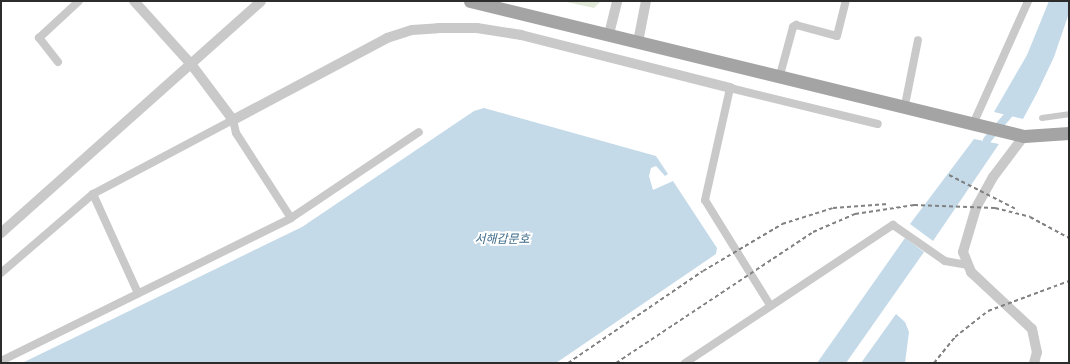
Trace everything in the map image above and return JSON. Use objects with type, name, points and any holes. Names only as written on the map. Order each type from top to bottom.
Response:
[{"type":"main road","points":[[470,1],[780,75],[1018,135],[1069,133]]},
{"type":"street","points":[[58,62],[39,38],[79,1]]},
{"type":"street","points":[[134,1],[191,64],[233,120],[236,133],[291,218]]},
{"type":"street","points":[[1,233],[261,1]]},
{"type":"street","points":[[609,34],[617,1]]},
{"type":"street","points":[[638,42],[646,1]]},
{"type":"street","points":[[780,75],[793,27],[796,25],[837,36],[846,1]]},
{"type":"street","points":[[979,124],[1028,1]]},
{"type":"street","points":[[1,273],[93,194],[387,38],[412,30],[438,28],[478,28],[521,35],[878,124]]},
{"type":"street","points":[[905,106],[918,40]]},
{"type":"street","points":[[730,88],[705,200],[770,305]]},
{"type":"street","points":[[1042,118],[1069,114]]},
{"type":"street","points":[[1,361],[291,218],[419,132]]},
{"type":"street","points":[[1018,135],[976,208],[964,241],[967,265],[980,283],[1032,329],[1037,352],[1034,363]]},
{"type":"street","points":[[93,194],[138,293]]},
{"type":"street","points":[[685,363],[888,227],[897,225],[945,261],[967,265]]},
{"type":"green space","points":[[562,1],[600,1],[600,2],[594,8]]},
{"type":"water","points":[[1049,1],[1069,1],[1069,13],[1054,57],[1037,93],[1023,119],[994,112],[1027,55]]},
{"type":"water","name":"서해갑문호","points":[[484,108],[656,156],[668,174],[665,176],[656,166],[651,168],[649,176],[653,190],[673,181],[717,248],[716,254],[556,363],[22,363],[302,227],[474,111]]},
{"type":"water","points":[[974,139],[999,144],[933,241],[910,224]]},
{"type":"water","points":[[905,238],[924,252],[846,363],[817,363]]},
{"type":"water","points":[[896,314],[905,322],[909,332],[905,363],[861,363]]},
{"type":"waterway","points":[[987,140],[1016,106]]},
{"type":"railway","points":[[949,175],[1018,210]]},
{"type":"railway","points":[[568,363],[703,271],[782,224],[833,208],[888,204]]},
{"type":"railway","points":[[616,363],[813,232],[855,214],[914,205],[995,208],[1030,217],[1069,238]]},
{"type":"railway","points":[[934,363],[955,337],[988,311],[1069,281]]}]
